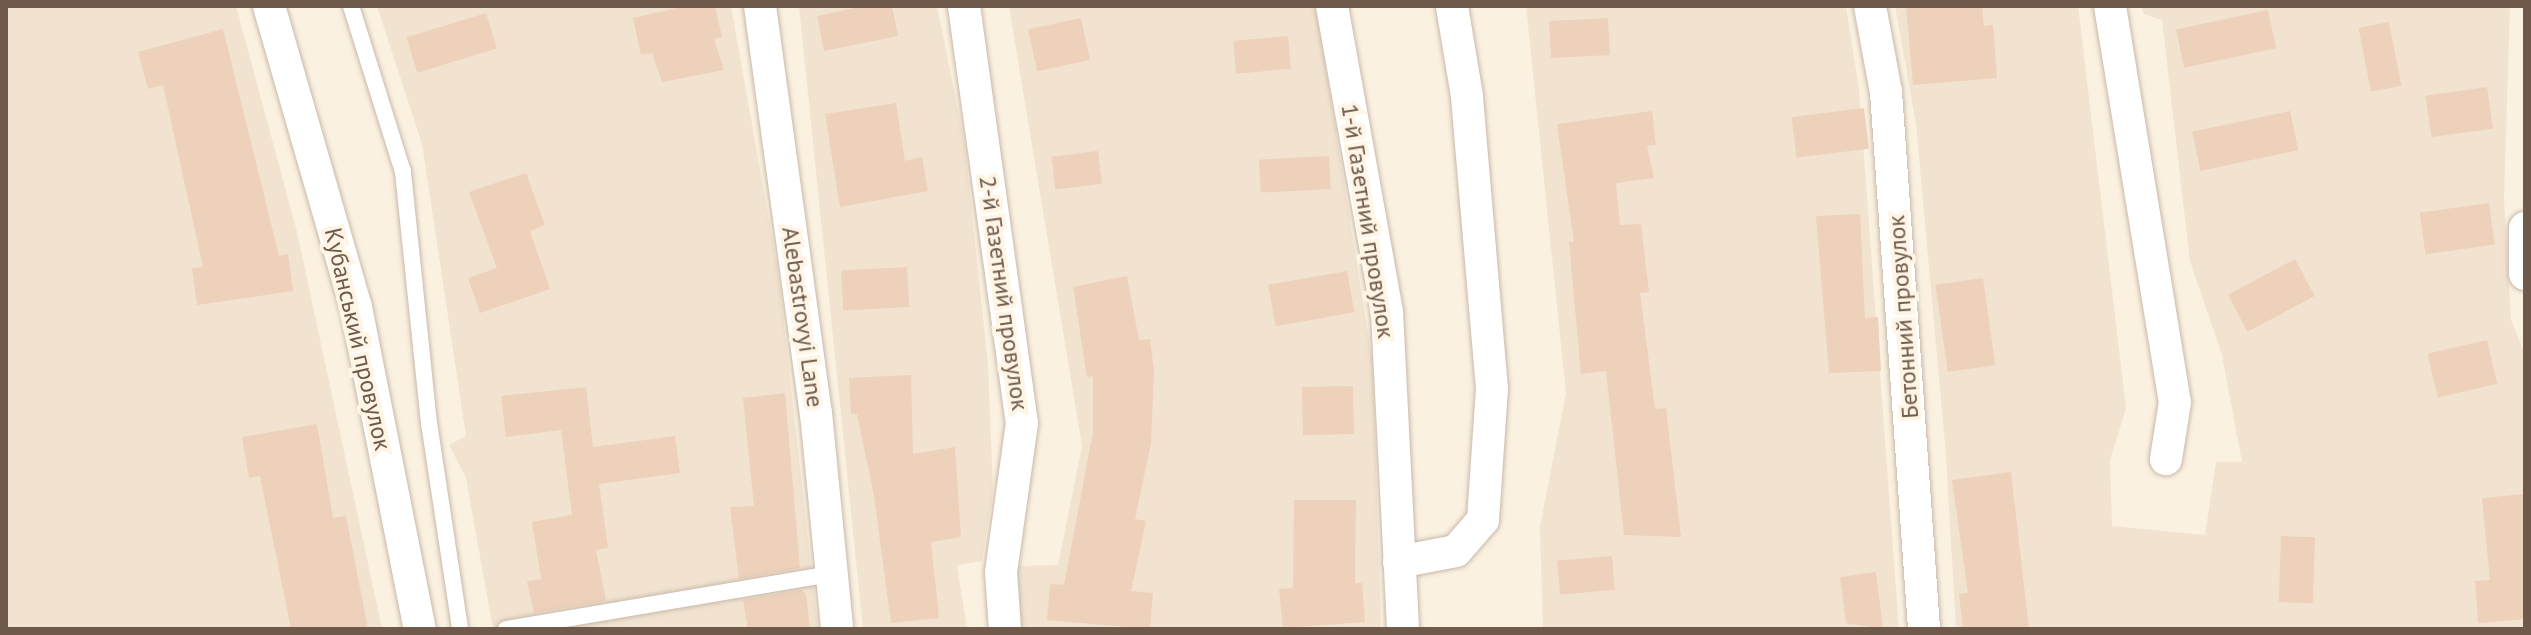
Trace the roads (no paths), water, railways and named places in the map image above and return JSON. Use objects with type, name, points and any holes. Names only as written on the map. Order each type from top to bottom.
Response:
[{"type":"street","name":"Кубанський провулок","points":[[269,6],[356,307],[420,629]]},
{"type":"street","name":"Alebastrovyi Lane","points":[[760,6],[816,413],[837,629]]},
{"type":"street","name":"2-й Газетний провулок","points":[[964,6],[1022,423],[1001,572],[1005,629]]},
{"type":"street","name":"1-й Газетний провулок","points":[[1332,6],[1387,312],[1403,629]]},
{"type":"street","points":[[1399,562],[1456,551],[1483,520],[1492,389],[1467,96],[1452,6]]},
{"type":"street","name":"Бетонний провулок","points":[[1870,6],[1886,92],[1924,629]]},
{"type":"street","points":[[2110,6],[2175,402],[2166,459]]},
{"type":"street","points":[[2525,228],[2525,274]]},
{"type":"lane","points":[[351,6],[403,172],[429,423],[460,629]]},
{"type":"lane","points":[[506,629],[832,574]]}]
